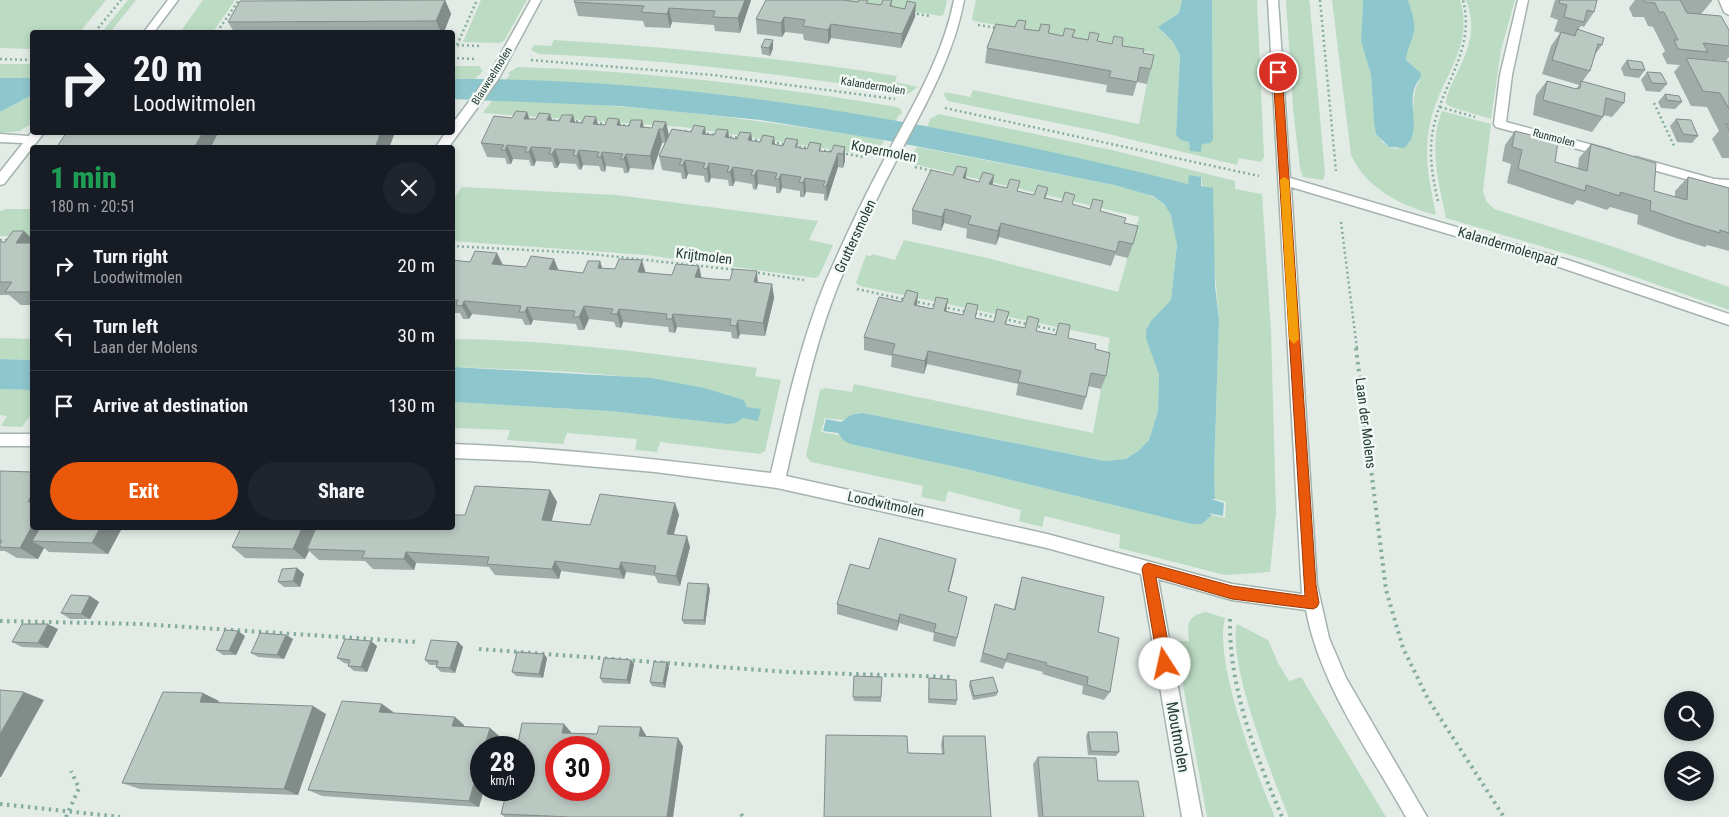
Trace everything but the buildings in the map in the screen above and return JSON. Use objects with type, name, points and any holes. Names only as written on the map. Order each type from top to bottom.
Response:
[{"type":"street","points":[[150,30],[173,0]]},
{"type":"street","name":"Blauwselmolen","points":[[455,129],[493,78],[536,0]]},
{"type":"street","name":"Gruttersmolen","points":[[777,481],[801,377],[832,284],[890,162],[921,103],[955,20],[959,0]]},
{"type":"street","points":[[1273,0],[1309,585],[1320,638],[1340,684],[1416,817]]},
{"type":"street","points":[[1500,124],[1506,75],[1523,0]]},
{"type":"street","points":[[1724,0],[1729,12]]},
{"type":"street","name":"Runmolen","points":[[1500,124],[1680,172],[1714,183],[1729,184]]},
{"type":"street","points":[[0,138],[35,136]]},
{"type":"street","points":[[0,181],[35,136]]},
{"type":"street","name":"Kalandermolenpad","points":[[1284,181],[1443,226],[1638,287],[1729,320]]},
{"type":"street","points":[[0,440],[30,440]]},
{"type":"street","name":"Loodwitmolen","points":[[455,451],[530,454],[655,465],[777,481],[956,519],[1232,592],[1313,603]]},
{"type":"street","name":"Moutmolen","points":[[1148,569],[1192,817]]},
{"type":"path","points":[[97,30],[121,0]]},
{"type":"path","points":[[218,30],[239,0]]},
{"type":"path","points":[[457,45],[477,0]]},
{"type":"path","name":"Laan der Molens","points":[[1320,0],[1338,196],[1386,590],[1403,648],[1428,698],[1504,817]]},
{"type":"path","points":[[1443,226],[1432,171],[1433,126],[1467,40],[1468,21],[1463,0]]},
{"type":"path","name":"Kalandermolen","points":[[455,58],[503,59],[715,74],[818,86],[921,103],[1041,127],[1284,181]]},
{"type":"path","points":[[0,59],[30,60]]},
{"type":"path","points":[[1654,103],[1680,158],[1680,172]]},
{"type":"path","points":[[1440,107],[1500,124]]},
{"type":"path","points":[[543,120],[636,127]]},
{"type":"path","name":"Kopermolen","points":[[674,130],[767,141],[941,172]]},
{"type":"path","points":[[0,240],[15,240]]},
{"type":"path","name":"Krijtmolen","points":[[455,246],[646,259],[832,284],[1067,332]]},
{"type":"path","points":[[1232,592],[1229,627],[1231,665],[1248,727],[1282,817]]},
{"type":"path","points":[[0,621],[141,624],[417,642]]},
{"type":"path","points":[[479,649],[756,668],[787,672],[952,677]]},
{"type":"path","points":[[66,817],[79,788],[71,771]]},
{"type":"path","points":[[0,804],[120,817]]},
{"type":"green space","points":[[0,0],[106,0],[82,30],[30,30],[30,49],[0,48]]},
{"type":"green space","points":[[128,0],[136,0],[112,30],[104,30]]},
{"type":"green space","points":[[203,0],[235,0],[214,30],[182,30]]},
{"type":"green space","points":[[481,0],[527,0],[504,41],[499,43],[463,42]]},
{"type":"green space","points":[[841,0],[947,0],[944,14],[941,16]]},
{"type":"green space","points":[[976,0],[1182,0],[1179,13],[1165,22],[1162,32],[1173,42],[1180,55],[1176,135],[1202,144],[1213,140],[1212,0],[1257,0],[1264,157],[1261,162],[1239,158],[1237,165],[1096,131],[948,101],[944,95],[945,92],[970,97],[973,90],[1139,124],[1153,53],[974,21],[972,19]]},
{"type":"green space","points":[[1286,0],[1309,0],[1325,173],[1323,180],[1303,177],[1300,168],[1293,108]]},
{"type":"green space","points":[[1332,0],[1363,0],[1361,41],[1371,75],[1373,109],[1382,142],[1389,147],[1397,149],[1409,144],[1415,93],[1420,80],[1417,69],[1406,60],[1414,29],[1413,16],[1408,0],[1460,0],[1463,34],[1454,63],[1434,107],[1428,135],[1428,170],[1436,215],[1410,207],[1376,187],[1358,167],[1351,155]]},
{"type":"green space","points":[[1466,0],[1515,0],[1501,50],[1491,119],[1446,104],[1448,93],[1465,57],[1470,39],[1471,20]]},
{"type":"green space","points":[[554,40],[683,50],[811,64],[897,76],[895,82],[918,87],[908,94],[724,68],[539,54],[531,50],[534,45],[551,46]]},
{"type":"green space","points":[[0,64],[30,64],[30,78],[0,78]]},
{"type":"green space","points":[[455,66],[479,66],[483,71],[475,79],[455,79]]},
{"type":"green space","points":[[518,67],[614,72],[755,86],[897,107],[901,109],[902,114],[899,115],[895,122],[534,81],[506,80],[510,74],[508,73]]},
{"type":"green space","points":[[30,96],[30,124],[20,131],[0,133],[0,112]]},
{"type":"green space","points":[[493,99],[592,104],[690,113],[884,140],[878,153],[881,154],[875,156],[683,127],[483,113]]},
{"type":"green space","points":[[1442,111],[1491,124],[1483,191],[1486,201],[1494,209],[1608,245],[1729,287],[1729,310],[1584,259],[1446,218],[1435,151],[1438,124]]},
{"type":"green space","points":[[939,114],[1116,151],[1235,181],[1235,189],[1262,194],[1271,330],[1276,512],[1270,572],[1225,575],[1119,548],[1120,535],[1045,516],[1042,527],[1019,521],[1021,510],[948,491],[945,502],[921,497],[923,486],[811,462],[806,456],[820,390],[825,388],[852,392],[854,384],[1093,433],[1110,338],[860,286],[856,283],[866,255],[871,256],[872,254],[895,260],[904,240],[979,256],[1118,292],[1139,217],[909,163],[907,159],[910,159],[917,147],[1114,185],[1147,194],[1159,200],[1168,209],[1174,222],[1177,245],[1171,300],[1148,326],[1146,334],[1159,375],[1158,411],[1149,440],[1126,459],[1106,461],[863,413],[842,420],[825,418],[821,432],[838,435],[850,444],[970,470],[1191,524],[1202,524],[1212,515],[1225,518],[1226,502],[1215,499],[1214,474],[1219,320],[1214,262],[1201,177],[1188,184],[927,127],[930,120],[928,120]]},
{"type":"green space","points":[[462,187],[616,195],[818,221],[809,240],[833,245],[819,276],[815,278],[646,255],[455,241],[455,197]]},
{"type":"green space","points":[[6,209],[30,209],[30,237],[0,236],[0,211]]},
{"type":"green space","points":[[0,338],[30,339],[30,360],[0,359]]},
{"type":"green space","points":[[455,339],[605,348],[681,357],[757,368],[755,376],[781,380],[765,451],[760,454],[660,442],[657,452],[635,450],[637,439],[567,433],[563,444],[507,440],[510,430],[455,428],[455,402],[610,411],[727,424],[743,418],[747,407],[744,400],[673,383],[600,374],[455,367]]},
{"type":"green space","points":[[0,389],[30,390],[30,416],[22,427],[1,426],[7,416],[0,415]]},
{"type":"green space","points":[[1206,612],[1225,618],[1223,637],[1225,661],[1231,688],[1248,747],[1275,817],[1207,817],[1175,641],[1189,641],[1188,625],[1192,618]]},
{"type":"green space","points":[[1237,624],[1268,640],[1278,663],[1289,681],[1301,677],[1386,817],[1289,817],[1263,749],[1245,692],[1236,642]]},
{"type":"water","points":[[1182,0],[1212,0],[1213,140],[1210,143],[1202,144],[1201,152],[1190,151],[1189,142],[1181,140],[1176,135],[1180,55],[1173,42],[1158,27],[1179,13]]},
{"type":"water","points":[[1363,0],[1408,0],[1412,12],[1414,32],[1406,60],[1421,73],[1413,94],[1413,135],[1410,142],[1404,148],[1389,147],[1376,134],[1371,75],[1361,41]]},
{"type":"water","points":[[0,78],[30,78],[30,96],[0,112]]},
{"type":"water","points":[[455,79],[638,86],[731,96],[916,124],[1098,162],[1188,184],[1189,175],[1201,177],[1201,186],[1213,188],[1215,286],[1219,320],[1214,474],[1215,499],[1211,499],[1224,503],[1223,516],[1208,513],[1212,515],[1202,524],[1191,524],[970,470],[850,444],[843,440],[838,433],[823,431],[826,419],[841,422],[851,415],[863,413],[1105,461],[1126,459],[1138,451],[1149,440],[1158,411],[1159,375],[1146,338],[1146,330],[1151,321],[1171,300],[1177,245],[1171,215],[1164,204],[1153,196],[1114,185],[884,140],[761,120],[619,106],[455,99]]},
{"type":"water","points":[[0,359],[30,360],[30,390],[0,389]]},
{"type":"water","points":[[455,367],[651,378],[704,388],[744,400],[747,407],[761,409],[758,421],[743,418],[736,423],[727,424],[610,411],[455,402]]},
{"type":"slow traffic","points":[[1284,180],[1294,339]]},
{"type":"route","points":[[1165,664],[1148,569],[1232,592],[1313,603],[1309,585],[1278,72]]}]
